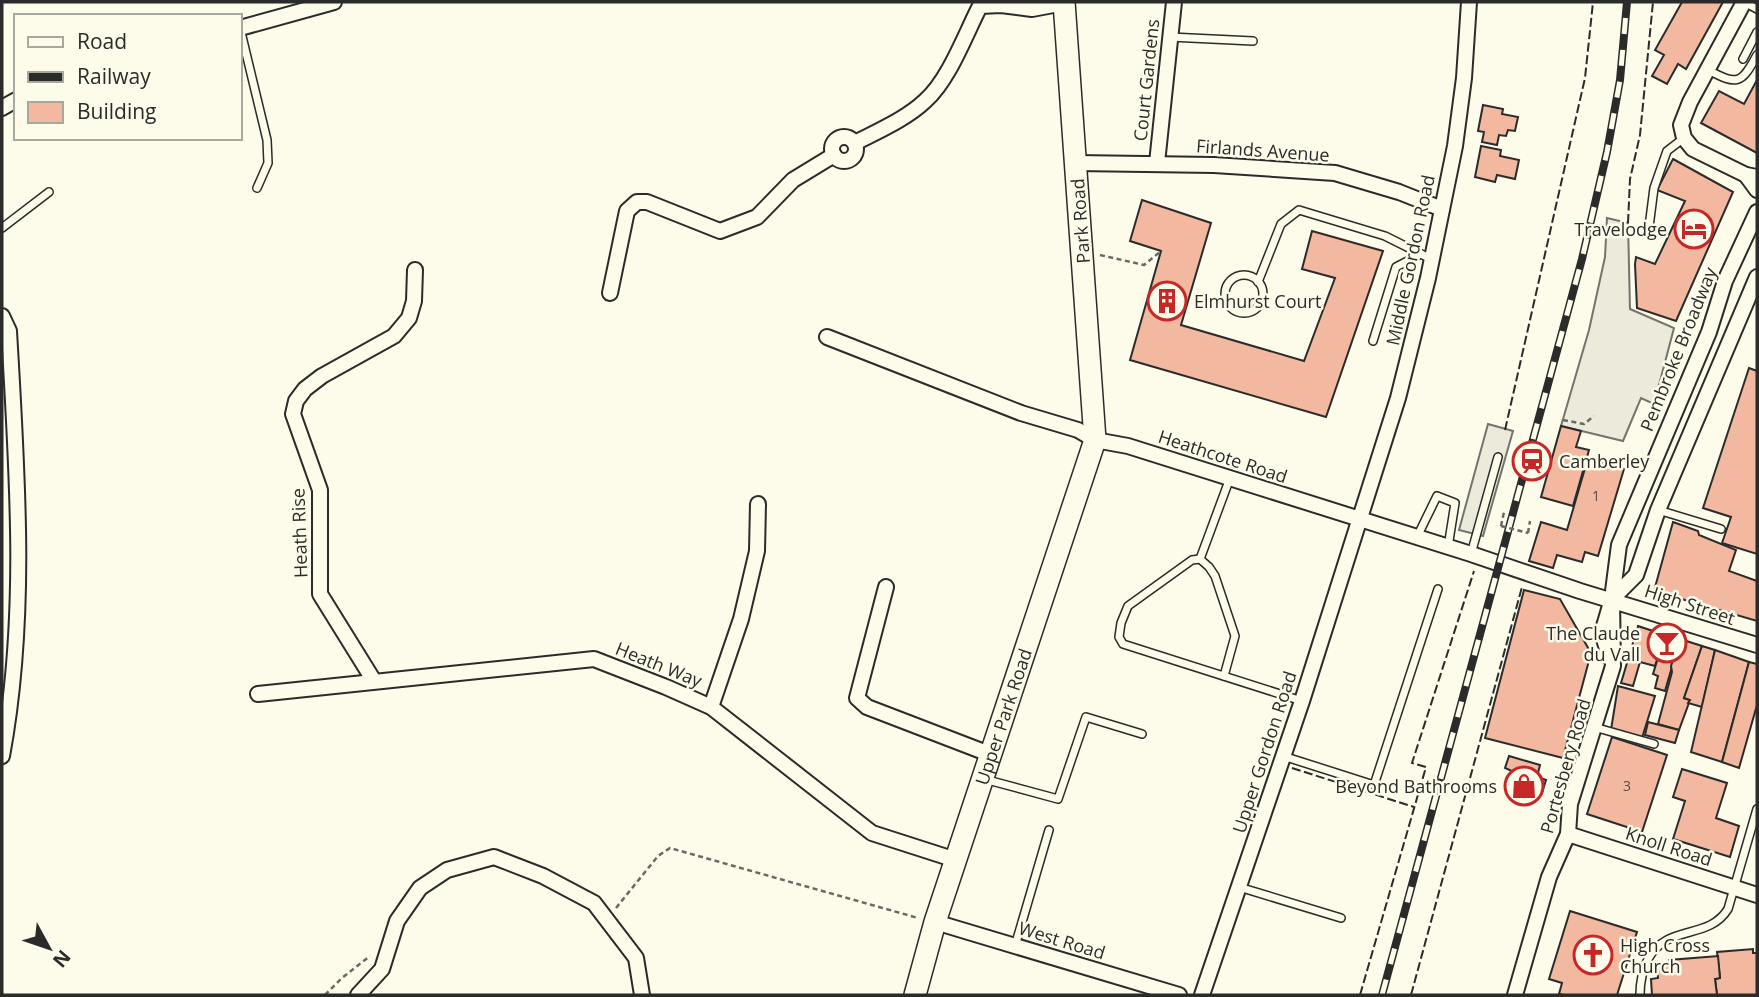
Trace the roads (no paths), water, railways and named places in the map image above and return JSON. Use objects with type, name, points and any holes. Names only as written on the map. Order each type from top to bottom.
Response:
[{"type":"street","points":[[242,27],[334,2]]},
{"type":"street","name":"Court Gardens","points":[[1157,163],[1174,2]]},
{"type":"street","name":"Middle Gordon Road","points":[[1359,520],[1398,398],[1426,257],[1442,209],[1460,105],[1469,2]]},
{"type":"street","points":[[1744,2],[1684,114],[1681,125],[1684,138],[1693,149],[1752,176],[1757,190]]},
{"type":"street","points":[[610,293],[626,211],[637,202],[647,202],[720,231],[757,217],[793,180],[834,155],[832,147],[840,138],[849,138],[855,143],[902,118],[926,101],[942,80],[980,6],[1001,5],[1032,9],[1064,3]]},
{"type":"street","name":"Park Road","points":[[1064,3],[1095,440]]},
{"type":"street","name":"Firlands Avenue","points":[[1076,163],[1157,163],[1335,173],[1399,191],[1442,209]]},
{"type":"street","name":"Pembroke Broadway","points":[[1612,599],[1619,545],[1709,332],[1725,281],[1757,212]]},
{"type":"street","name":"Heath Rise","points":[[373,681],[320,594],[320,490],[293,414],[296,401],[305,388],[394,335],[409,318],[414,300],[415,270]]},
{"type":"street","points":[[1612,599],[1636,575],[1658,509],[1757,277]]},
{"type":"street","points":[[2,316],[9,331],[15,431],[18,608],[2,756]]},
{"type":"street","name":"Heathcote Road","points":[[827,337],[1021,413],[1078,430],[1095,440],[1128,446],[1612,599]]},
{"type":"street","name":"Upper Park Road","points":[[915,995],[935,922],[1095,440]]},
{"type":"street","points":[[1637,502],[1658,509]]},
{"type":"street","points":[[711,708],[741,619],[757,551],[758,504]]},
{"type":"street","name":"Upper Gordon Road","points":[[1202,995],[1302,701],[1359,520]]},
{"type":"street","points":[[886,587],[857,698],[867,707],[992,755]]},
{"type":"street","name":"High Street","points":[[1612,599],[1757,645]]},
{"type":"street","name":"Portesbery Road","points":[[1515,995],[1549,877],[1568,834],[1570,804],[1613,666],[1612,599]]},
{"type":"street","name":"Heath Way","points":[[258,694],[594,659],[711,708],[872,833],[956,860]]},
{"type":"street","name":"Knoll Road","points":[[1568,834],[1757,895]]},
{"type":"street","points":[[358,995],[382,969],[397,921],[420,888],[447,870],[494,857],[553,881],[594,903],[636,958],[642,995]]},
{"type":"street","name":"West Road","points":[[935,922],[1179,995]]},
{"type":"lane","points":[[1744,2],[1757,9]]},
{"type":"lane","points":[[1743,59],[1757,32]]},
{"type":"lane","points":[[242,36],[267,140],[268,163],[257,188]]},
{"type":"lane","points":[[1170,37],[1253,41]]},
{"type":"lane","points":[[1708,70],[1729,80],[1742,78],[1757,55]]},
{"type":"lane","points":[[1649,226],[1654,188],[1667,151],[1684,138]]},
{"type":"lane","points":[[2,228],[49,192]]},
{"type":"lane","points":[[1258,282],[1248,275],[1235,277],[1230,281],[1225,298],[1231,309],[1249,313],[1259,305],[1263,293],[1258,282],[1282,224],[1299,210],[1385,236],[1426,257]]},
{"type":"lane","points":[[1373,341],[1396,267],[1426,257]]},
{"type":"lane","points":[[1472,554],[1498,457]]},
{"type":"lane","points":[[1200,559],[1230,478]]},
{"type":"lane","points":[[1416,537],[1437,496],[1455,503],[1448,547]]},
{"type":"lane","points":[[1658,509],[1721,529]]},
{"type":"lane","points":[[1224,676],[1235,636],[1215,576],[1200,559],[1192,560],[1128,606],[1119,637],[1123,644],[1302,701]]},
{"type":"lane","points":[[1283,756],[1374,785],[1438,589]]},
{"type":"lane","points":[[984,779],[1058,799],[1086,716],[1142,734]]},
{"type":"lane","points":[[1594,727],[1654,744]]},
{"type":"lane","points":[[1640,995],[1641,973],[1653,950],[1664,940],[1679,933],[1711,926],[1723,917],[1728,909],[1757,809]]},
{"type":"lane","points":[[1015,946],[1049,830]]},
{"type":"lane","points":[[1239,887],[1340,918]]},
{"type":"railway","points":[[1382,995],[1582,259],[1607,152],[1620,80],[1627,2]]},
{"type":"place","name":"Travelodge","points":[[1694,229]]},
{"type":"place","name":"Elmhurst Court","points":[[1167,301]]},
{"type":"place","name":"Camberley","points":[[1532,461]]},
{"type":"place","name":"The Claude du Vall","points":[[1667,643]]},
{"type":"place","name":"Beyond Bathrooms","points":[[1524,786]]},
{"type":"place","name":"High Cross Church","points":[[1593,955]]}]
